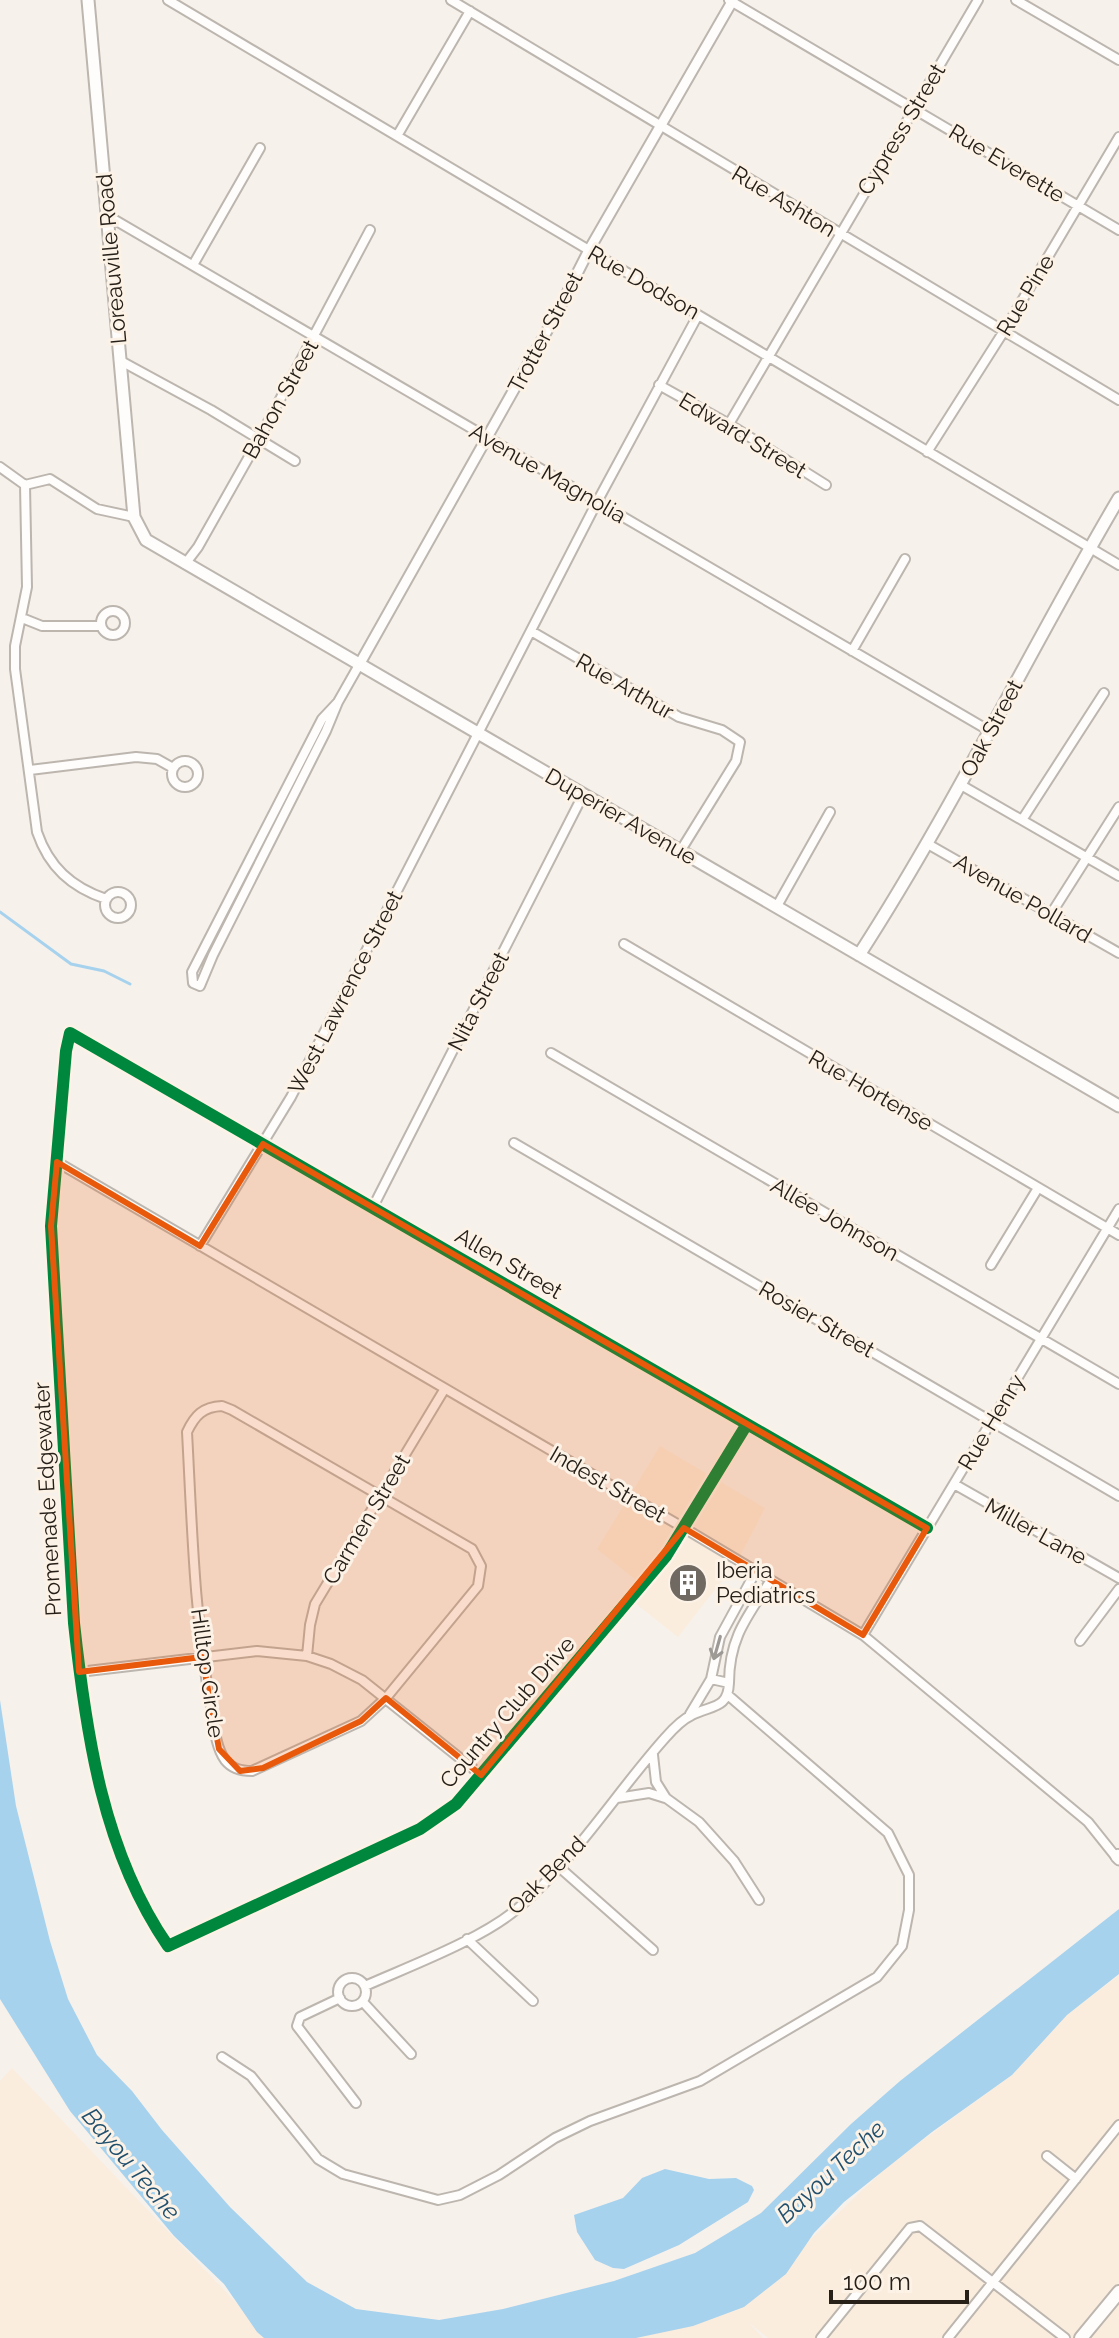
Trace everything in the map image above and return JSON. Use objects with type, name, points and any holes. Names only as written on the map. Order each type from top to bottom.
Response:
[{"type":"main road","name":"Loreauville Road","points":[[88,0],[134,517]]},
{"type":"main road","name":"Oak Street","points":[[859,955],[961,785],[988,730],[1119,498]]},
{"type":"main road","name":"Duperier Avenue","points":[[134,517],[146,540],[185,564],[1119,1106]]},
{"type":"main road","points":[[1081,2338],[1119,2292]]},
{"type":"street","name":"Rue Dodson","points":[[168,0],[1119,565]]},
{"type":"street","name":"Rue Ashton","points":[[451,0],[1119,400]]},
{"type":"street","name":"Cypress Street","points":[[729,424],[978,0]]},
{"type":"street","points":[[1016,0],[1119,60]]},
{"type":"street","name":"Rue Everette","points":[[731,1],[1119,230]]},
{"type":"street","name":"Trotter Street","points":[[359,665],[731,1]]},
{"type":"street","points":[[397,136],[470,11]]},
{"type":"street","name":"Rue Pine","points":[[927,452],[1004,331],[1119,137]]},
{"type":"street","points":[[193,265],[260,148]]},
{"type":"street","name":"Avenue Magnolia","points":[[108,216],[988,730]]},
{"type":"street","name":"Bahon Street","points":[[185,564],[198,547],[259,439],[370,230]]},
{"type":"street","name":"West Lawrence Street","points":[[200,1246],[291,1097],[597,502],[698,315]]},
{"type":"street","points":[[119,360],[295,461]]},
{"type":"street","name":"Edward Street","points":[[659,385],[729,424],[826,485]]},
{"type":"street","points":[[0,467],[25,485],[50,479],[97,509],[134,517]]},
{"type":"street","points":[[25,485],[27,587],[15,646],[15,669],[37,832],[44,853],[57,871],[75,885],[106,899]]},
{"type":"street","points":[[852,651],[905,559]]},
{"type":"street","points":[[22,618],[42,626],[101,626]]},
{"type":"street","name":"Rue Arthur","points":[[531,631],[679,717],[722,730],[740,742],[736,761],[681,850]]},
{"type":"street","points":[[219,933],[200,986],[193,983],[192,972],[219,933],[266,842],[314,745],[322,719],[338,702],[359,665]]},
{"type":"street","points":[[1022,820],[1104,693]]},
{"type":"street","points":[[30,770],[136,757],[157,759],[173,768]]},
{"type":"street","points":[[961,785],[1119,876]]},
{"type":"street","name":"Nita Street","points":[[373,1207],[583,795]]},
{"type":"street","points":[[1051,914],[1119,807]]},
{"type":"street","points":[[777,906],[830,812]]},
{"type":"street","name":"Avenue Pollard","points":[[926,843],[1119,953]]},
{"type":"street","name":"Rue Hortense","points":[[624,944],[1119,1235]]},
{"type":"street","name":"Allen Street","points":[[70,1033],[927,1528]]},
{"type":"street","name":"Promenade Edgewater","points":[[70,1033],[51,1226],[79,1672],[104,1802],[118,1849],[145,1909],[168,1946]]},
{"type":"street","name":"Allée Johnson","points":[[551,1053],[1119,1384]]},
{"type":"street","name":"Rosier Street","points":[[514,1143],[1119,1496]]},
{"type":"street","name":"Indest Street","points":[[57,1162],[863,1635],[1088,1822],[1118,1857]]},
{"type":"street","points":[[991,1265],[1038,1188]]},
{"type":"street","name":"Rue Henry","points":[[863,1635],[1119,1209]]},
{"type":"street","name":"Carmen Street","points":[[307,1656],[315,1604],[444,1390]]},
{"type":"street","name":"Hilltop Circle","points":[[210,1407],[232,1410],[472,1549],[481,1566],[478,1586],[386,1698],[361,1721],[263,1768],[240,1771],[227,1762],[219,1749],[203,1657],[196,1594],[187,1432],[200,1412],[210,1407]]},
{"type":"street","name":"Country Club Drive","points":[[168,1946],[420,1829],[456,1804],[666,1556],[747,1424]]},
{"type":"street","name":"Miller Lane","points":[[954,1484],[1119,1578]]},
{"type":"street","name":"Oak Bend","points":[[340,1998],[339,1987],[347,1979],[357,1979],[365,1986],[467,1939],[516,1910],[559,1867],[664,1738],[689,1716],[701,1700],[711,1679],[720,1637],[756,1571]]},
{"type":"street","points":[[222,2057],[251,2076],[318,2159],[343,2174],[438,2200],[460,2195],[499,2175],[555,2138],[590,2121],[700,2081],[877,1977],[902,1946],[909,1910],[909,1875],[888,1833],[729,1696],[729,1658],[736,1638],[771,1580]]},
{"type":"street","points":[[1080,1641],[1119,1589]]},
{"type":"street","points":[[79,1672],[257,1651],[307,1656],[352,1675],[386,1698],[481,1775]]},
{"type":"street","points":[[711,1679],[729,1683]]},
{"type":"street","name":"Oak Bend","points":[[689,1716],[723,1703],[729,1696]]},
{"type":"street","points":[[653,1755],[656,1782],[666,1798]]},
{"type":"street","points":[[617,1798],[649,1793],[666,1798],[699,1822],[734,1861],[759,1900]]},
{"type":"street","points":[[559,1867],[653,1950]]},
{"type":"street","points":[[467,1939],[533,2001]]},
{"type":"street","points":[[356,2103],[297,2026],[300,2017],[340,1998],[353,2006],[363,2002],[365,1986]]},
{"type":"street","points":[[363,2002],[411,2054]]},
{"type":"street","points":[[948,2338],[1119,2125]]},
{"type":"street","points":[[1047,2156],[1076,2179]]},
{"type":"street","points":[[821,2338],[910,2228],[920,2226],[1065,2338]]},
{"type":"highlighted area","points":[[263,1144],[927,1528],[863,1635],[684,1528],[481,1775],[386,1698],[361,1721],[263,1768],[240,1771],[219,1749],[202,1657],[79,1672],[51,1226],[57,1162],[200,1246]]},
{"type":"shaded area","points":[[660,1446],[765,1508],[738,1560],[678,1637],[635,1603],[646,1588],[597,1549]]},
{"type":"shaded area","points":[[1119,1975],[1119,2338],[768,2338],[748,2322],[763,2338],[587,2338],[735,2311],[890,2164],[1012,2075],[1067,2015]]},
{"type":"shaded area","points":[[12,2068],[270,2338],[0,2338],[0,2081]]},
{"type":"water","name":"Bayou Teche","points":[[0,1700],[16,1806],[50,1941],[68,1999],[97,2055],[132,2091],[230,2207],[307,2282],[356,2309],[439,2320],[503,2309],[614,2281],[695,2253],[761,2213],[851,2124],[900,2081],[1119,1909],[1119,1974],[1067,2015],[1012,2075],[932,2132],[844,2202],[814,2233],[786,2274],[744,2307],[693,2326],[636,2338],[264,2338],[224,2284],[174,2236],[70,2111],[0,1999]]},
{"type":"water","points":[[665,2169],[709,2179],[736,2178],[754,2190],[748,2202],[679,2245],[624,2269],[595,2260],[577,2232],[574,2215],[623,2198],[642,2178]]},
{"type":"waterway","points":[[0,912],[71,964],[104,971],[130,984]]},
{"type":"cycle path","points":[[747,1424],[666,1556],[456,1804],[420,1829],[168,1946],[146,1910],[128,1871],[101,1791],[85,1707],[74,1623],[51,1226],[70,1033],[927,1528]]},
{"type":"place","name":"Iberia Pediatrics","points":[[688,1583]]}]
